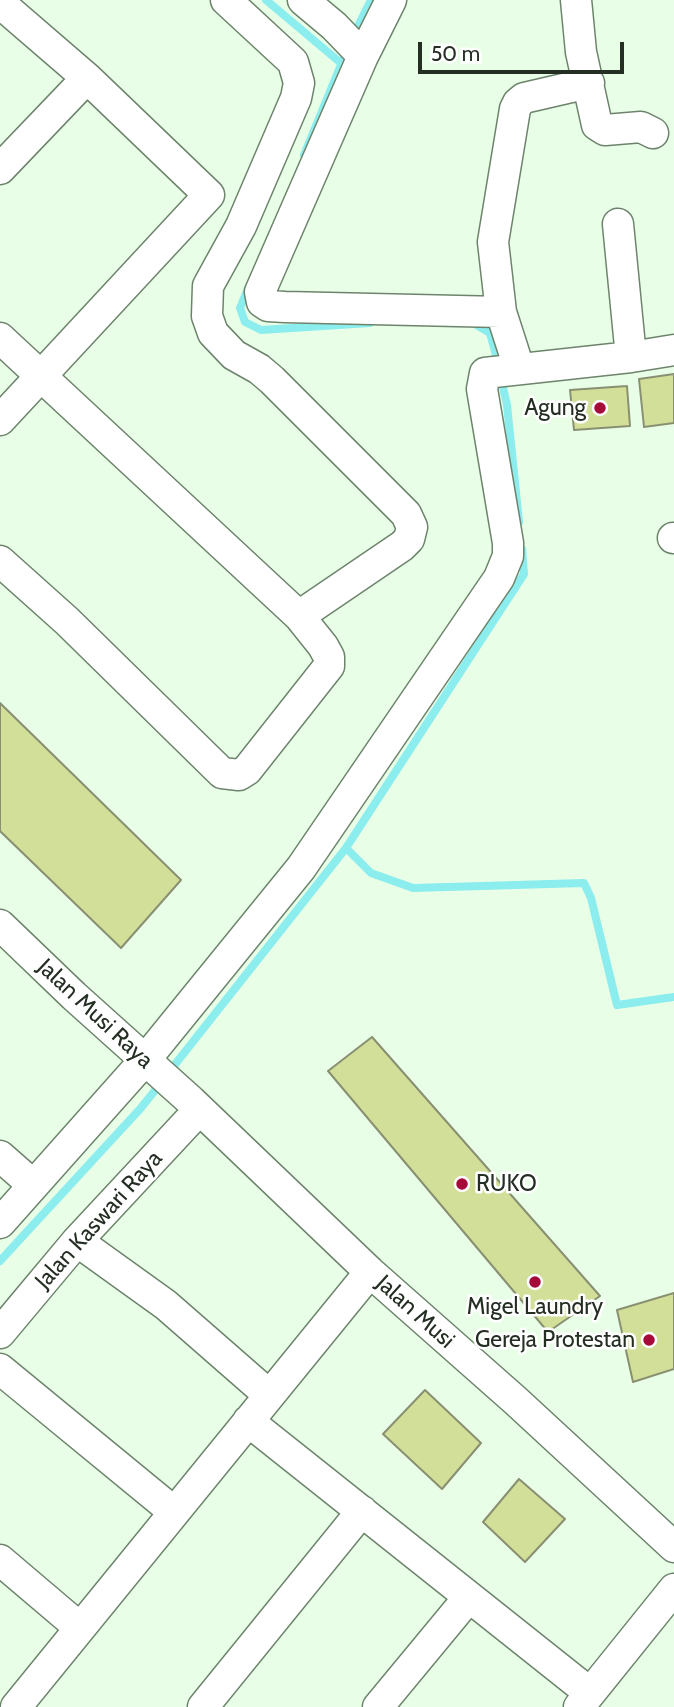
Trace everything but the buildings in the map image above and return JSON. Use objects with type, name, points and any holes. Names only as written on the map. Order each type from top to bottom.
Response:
[{"type":"street","points":[[226,0],[293,62],[299,83],[296,98],[241,226],[208,286],[207,316],[214,333],[234,355],[272,380],[406,514],[412,527],[409,539],[401,546],[299,616]]},
{"type":"street","points":[[303,0],[360,52]]},
{"type":"street","points":[[391,0],[360,52],[260,292],[262,302],[268,306],[285,307],[501,313]]},
{"type":"street","points":[[576,0],[581,52],[599,127],[605,130],[640,127],[653,133]]},
{"type":"street","points":[[0,3],[87,78],[241,226]]},
{"type":"street","points":[[0,169],[87,78]]},
{"type":"street","points":[[506,370],[493,242],[515,109],[524,98],[589,83]]},
{"type":"street","points":[[0,420],[209,195]]},
{"type":"street","points":[[618,224],[631,357]]},
{"type":"street","points":[[0,338],[299,616],[323,646],[329,657],[329,666],[247,770],[239,775],[222,773],[67,621],[0,561]]},
{"type":"street","points":[[0,1223],[149,1064],[301,868],[499,578],[508,556],[508,543],[482,389],[506,370],[674,350]]},
{"type":"street","name":"Jalan Musi Raya","points":[[0,925],[195,1105]]},
{"type":"street","name":"Jalan Kaswari Raya","points":[[0,1333],[195,1105]]},
{"type":"street","name":"Jalan Musi","points":[[195,1105],[370,1272],[516,1401],[674,1547]]},
{"type":"street","points":[[0,1156],[33,1185]]},
{"type":"street","points":[[77,1241],[166,1305],[269,1395]]},
{"type":"street","points":[[16,1707],[370,1272]]},
{"type":"street","points":[[0,1369],[174,1512]]},
{"type":"street","points":[[248,1421],[469,1597],[585,1700],[674,1589]]},
{"type":"street","points":[[203,1707],[362,1511]]},
{"type":"street","points":[[0,1560],[80,1628]]},
{"type":"street","points":[[378,1707],[469,1597]]},
{"type":"waterway","points":[[266,0],[342,64]]},
{"type":"waterway","points":[[352,38],[371,0]]},
{"type":"waterway","points":[[304,155],[347,50]]},
{"type":"waterway","points":[[249,286],[240,308],[245,322],[261,330],[370,323]]},
{"type":"waterway","points":[[470,321],[490,333],[499,366]]},
{"type":"waterway","points":[[501,378],[507,405],[519,522]]},
{"type":"waterway","points":[[169,1072],[346,848],[524,574],[522,549]]},
{"type":"waterway","points":[[346,848],[371,873],[413,888],[584,883],[591,898],[617,1005],[674,997]]},
{"type":"waterway","points":[[0,1261],[161,1083]]},
{"type":"place","name":"Agung","points":[[600,408]]},
{"type":"place","name":"RUKO","points":[[462,1184]]},
{"type":"place","name":"Migel Laundry","points":[[535,1282]]},
{"type":"place","name":"Gereja Protestan","points":[[649,1340]]}]
